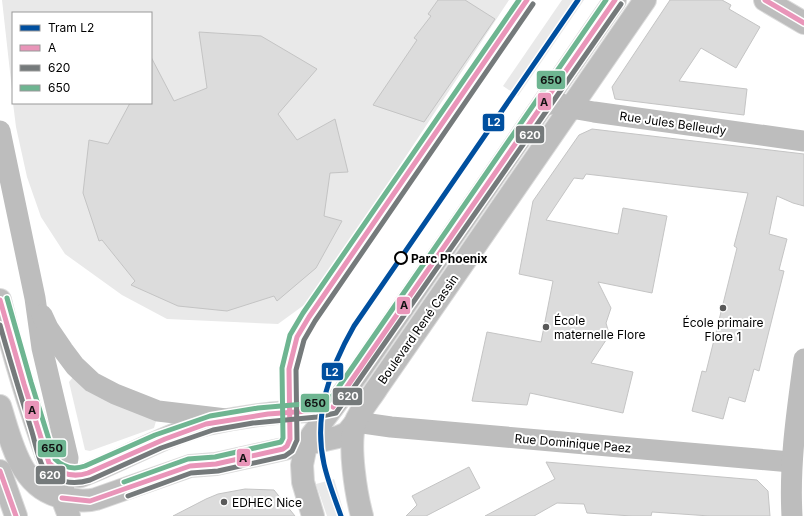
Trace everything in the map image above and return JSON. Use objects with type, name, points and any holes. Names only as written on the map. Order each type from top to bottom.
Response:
[{"type":"main road","name":"Boulevard René Cassin","points":[[313,516],[303,482],[302,472],[303,457],[307,444],[312,435],[333,407],[615,0]]},
{"type":"main road","name":"Boulevard René Cassin","points":[[362,516],[354,472],[352,441],[356,422],[381,382],[645,0]]},
{"type":"main road","points":[[765,0],[804,23]]},
{"type":"main road","points":[[0,300],[24,384],[58,468],[66,507]]},
{"type":"main road","points":[[0,406],[27,476],[39,488],[49,493],[66,507]]},
{"type":"main road","points":[[58,468],[75,476],[81,476],[186,430],[231,419],[289,412],[322,411],[333,407],[356,422],[342,435],[216,464],[190,466],[96,499],[82,501],[66,507]]},
{"type":"main road","points":[[0,471],[16,516]]},
{"type":"main road","points":[[78,516],[87,505],[96,499]]},
{"type":"street","name":"Rue Jules Belleudy","points":[[542,105],[559,103],[571,108],[804,141]]},
{"type":"street","points":[[0,131],[35,298],[42,348],[68,458],[58,468]]},
{"type":"street","points":[[35,298],[48,328],[75,366],[92,382],[115,394],[158,411],[231,419]]},
{"type":"street","points":[[792,516],[790,487],[791,462],[804,359]]},
{"type":"street","name":"Rue Dominique Paez","points":[[356,422],[391,427],[791,462]]},
{"type":"shaded area","points":[[2,0],[509,0],[311,300],[278,324],[167,319],[122,295],[65,254],[41,217],[27,177],[16,127],[13,104],[152,104],[152,12],[12,12],[12,90]]},
{"type":"shaded area","points":[[562,0],[584,0],[518,96],[503,86]]},
{"type":"shaded area","points":[[74,376],[156,421],[154,428],[90,451],[85,450],[69,382]]},
{"type":"shaded area","points":[[334,479],[345,516],[327,516],[316,484]]},
{"type":"building","points":[[438,0],[465,0],[495,19],[424,122],[373,105],[417,40],[414,38],[431,16],[428,14]]},
{"type":"building","points":[[670,0],[722,0],[731,5],[729,9],[760,27],[736,68],[701,48],[679,81],[747,89],[744,115],[615,99],[612,87]]},
{"type":"building","points":[[199,32],[261,36],[317,69],[278,114],[297,140],[335,119],[348,172],[330,173],[324,216],[342,221],[316,268],[277,301],[274,296],[227,311],[178,306],[131,285],[135,281],[102,240],[99,241],[83,193],[89,140],[108,144],[129,104],[152,104],[152,59],[174,101],[207,88]]},
{"type":"building","points":[[592,129],[804,154],[804,206],[777,196],[769,234],[787,239],[779,270],[784,271],[759,371],[754,369],[745,402],[729,397],[723,419],[692,411],[702,371],[706,372],[737,248],[734,246],[748,193],[586,174],[583,179],[574,178],[546,220],[618,234],[623,208],[667,216],[652,293],[598,282],[611,308],[606,323],[608,337],[591,363],[633,372],[623,413],[530,393],[527,405],[472,401],[487,332],[541,342],[553,281],[519,274],[533,201],[579,135]]},
{"type":"building","points":[[546,462],[757,480],[768,491],[770,516],[710,516],[652,512],[651,516],[632,516],[587,513],[584,504],[557,503],[534,516],[485,516],[555,479]]},
{"type":"building","points":[[469,467],[480,488],[426,516],[406,516],[417,505],[412,496]]},
{"type":"building","points":[[245,489],[274,490],[295,516],[173,516],[218,494]]},
{"type":"tram line","name":"L2","points":[[341,516],[324,464],[321,446],[321,428],[322,410],[326,392],[331,375],[345,342],[354,326],[578,0]]},
{"type":"transit line","name":"650","points":[[124,482],[188,459],[215,457],[281,442],[283,438],[282,368],[290,335],[303,313],[519,0]]},
{"type":"transit line","name":"A","points":[[62,498],[90,501],[190,466],[216,464],[283,449],[287,446],[290,439],[289,369],[297,337],[309,317],[527,0]]},
{"type":"transit line","name":"650","points":[[7,298],[55,459],[69,467],[77,468],[85,466],[155,435],[210,416],[258,408],[329,401],[606,0]]},
{"type":"transit line","name":"A","points":[[333,407],[615,0]]},
{"type":"transit line","name":"A","points":[[765,0],[804,23]]},
{"type":"transit line","name":"620","points":[[128,496],[191,473],[218,471],[285,456],[292,451],[297,440],[296,370],[304,340],[315,321],[533,4]]},
{"type":"transit line","name":"620","points":[[0,325],[41,463],[47,472],[52,476],[64,481],[84,482],[90,480],[161,448],[213,430],[253,423],[317,417],[336,413],[621,4]]},
{"type":"transit line","name":"A","points":[[0,300],[49,463],[53,467],[67,474],[77,475],[88,473],[165,439],[206,424],[268,414],[323,410]]},
{"type":"transit line","name":"A","points":[[0,471],[16,516]]},
{"type":"place","name":"Parc Phoenix","points":[[401,258]]},
{"type":"place","name":"École primaire Flore 1","points":[[723,308]]},
{"type":"place","name":"École maternelle Flore","points":[[546,327]]},
{"type":"place","name":"EDHEC Nice","points":[[224,502]]}]
